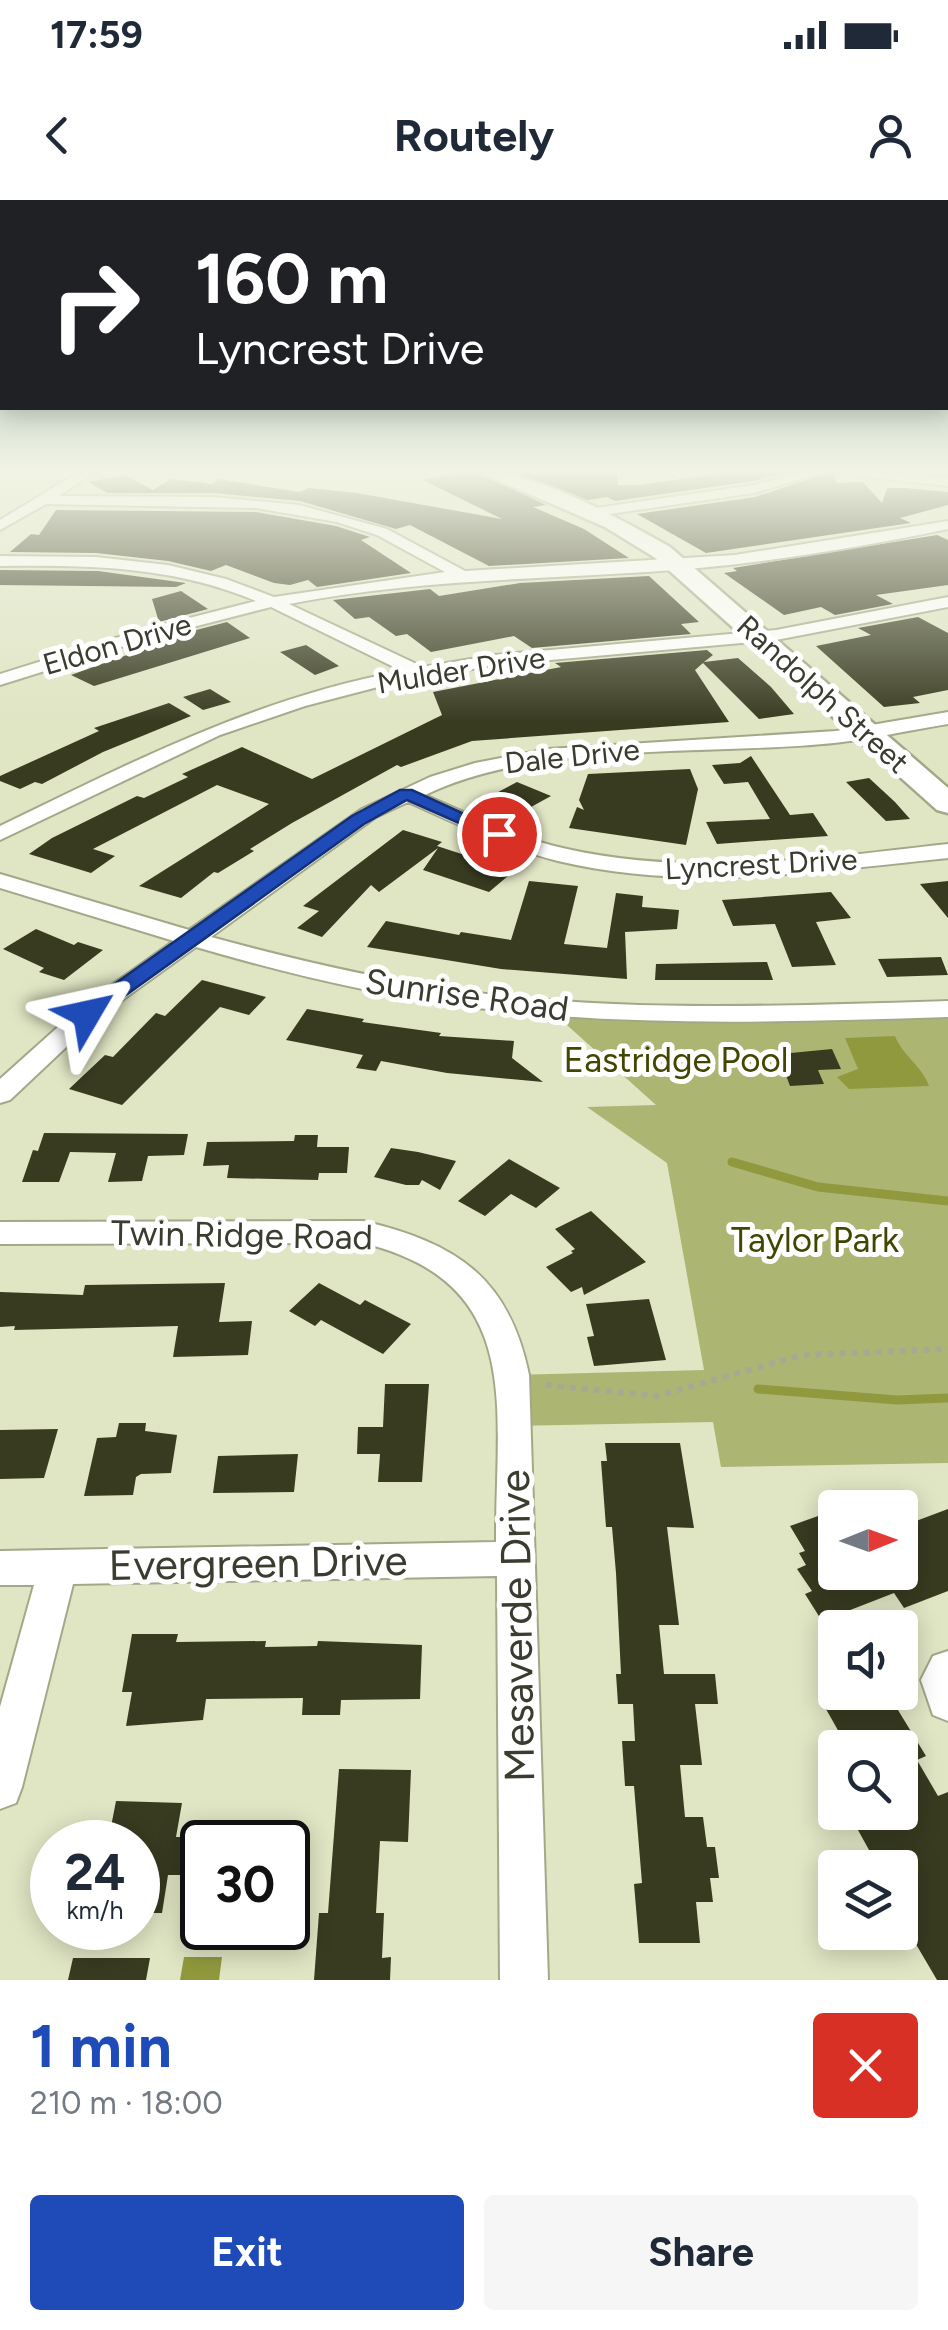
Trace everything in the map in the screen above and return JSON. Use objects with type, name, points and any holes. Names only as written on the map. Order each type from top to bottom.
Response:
[{"type":"street","points":[[426,555],[463,576]]},
{"type":"street","name":"Randolph Street","points":[[664,555],[948,804]]},
{"type":"street","name":"Eldon Drive","points":[[0,680],[136,637],[364,586],[463,576],[678,565],[755,555]]},
{"type":"street","points":[[0,562],[89,562],[155,568],[212,580],[419,672]]},
{"type":"street","name":"Mulder Drive","points":[[0,834],[213,731],[300,702],[419,672],[513,658],[760,637],[948,602]]},
{"type":"street","name":"Dale Drive","points":[[0,1094],[64,1032],[369,812],[406,794],[482,767],[548,755],[866,732],[948,718]]},
{"type":"street","name":"Lyncrest Drive","points":[[406,794],[524,844],[581,859],[645,869],[738,872],[948,851]]},
{"type":"street","name":"Sunrise Road","points":[[0,880],[192,938],[350,980],[510,1004],[686,1015],[948,1009]]},
{"type":"street","name":"Twin Ridge Road","points":[[0,1233],[346,1230],[425,1251],[471,1284]]},
{"type":"street","name":"Mesaverde Drive","points":[[471,1284],[502,1327],[510,1358],[524,1980]]},
{"type":"street","name":"Evergreen Drive","points":[[0,1568],[516,1560]]},
{"type":"street","points":[[0,1787],[58,1567]]},
{"type":"street","points":[[948,1670],[942,1680],[948,1701]]},
{"type":"path","points":[[546,1385],[657,1396],[802,1355],[948,1349]]},
{"type":"green space","name":"Taylor Park","points":[[548,1008],[948,1009],[948,1463],[721,1467],[713,1422],[513,1426],[512,1375],[704,1370],[667,1163],[587,1107],[656,1105]]},
{"type":"shaded area","points":[[895,1036],[929,1086],[849,1089],[837,1077],[858,1069],[845,1038]]},
{"type":"shaded area","points":[[184,1957],[222,1957],[219,1980],[180,1980]]},
{"type":"building","points":[[115,555],[384,555],[411,573],[317,587],[308,580],[290,585],[274,583],[226,565],[211,571]]},
{"type":"building","points":[[468,555],[629,558],[489,566]]},
{"type":"building","points":[[813,555],[948,555],[948,585],[876,595],[893,604],[835,615],[821,607],[784,615],[724,573],[737,571],[733,568]]},
{"type":"building","points":[[0,570],[98,571],[186,583],[176,587],[0,585]]},
{"type":"building","points":[[649,576],[699,622],[681,624],[691,634],[532,648],[514,636],[431,652],[407,634],[396,636],[369,617],[355,619],[333,600],[430,589],[439,596],[520,583]]},
{"type":"building","points":[[181,591],[208,609],[159,622],[152,599]]},
{"type":"building","points":[[918,617],[948,633],[948,690],[913,697],[920,703],[884,707],[816,646],[871,635],[858,628]]},
{"type":"building","points":[[227,622],[250,638],[94,686],[71,675],[166,641],[165,638]]},
{"type":"building","points":[[306,645],[339,666],[315,675],[280,652]]},
{"type":"building","points":[[707,650],[713,655],[704,662],[738,658],[794,714],[759,719],[703,663],[695,670],[729,722],[472,741],[401,767],[397,765],[292,823],[250,849],[254,851],[214,872],[181,898],[139,886],[269,804],[217,785],[93,849],[115,856],[91,873],[29,854],[52,838],[137,796],[144,798],[188,777],[182,774],[242,747],[312,779],[442,715],[433,692],[561,667],[555,663]]},
{"type":"building","points":[[210,689],[231,702],[203,710],[183,697]]},
{"type":"building","points":[[169,703],[191,716],[103,752],[42,784],[35,782],[20,789],[0,781],[0,776],[99,731],[94,728]]},
{"type":"building","points":[[751,756],[790,815],[813,813],[828,836],[717,844],[706,822],[770,819],[748,782],[724,784],[712,765],[740,763]]},
{"type":"building","points":[[690,769],[698,789],[686,845],[569,828],[577,807],[584,810],[579,800],[588,774]]},
{"type":"building","points":[[869,778],[910,819],[886,821],[846,782]]},
{"type":"building","points":[[517,782],[551,796],[522,812],[487,798]]},
{"type":"building","points":[[403,830],[442,842],[437,846],[514,871],[489,892],[423,870],[438,848],[379,892],[371,885],[322,937],[297,928],[319,911],[303,906]]},
{"type":"building","points":[[529,881],[578,886],[564,944],[607,948],[616,893],[643,896],[642,907],[679,910],[677,929],[625,932],[627,979],[501,969],[367,947],[386,921],[511,940]]},
{"type":"building","points":[[948,881],[948,918],[920,884]]},
{"type":"building","points":[[831,892],[851,918],[816,922],[836,965],[792,967],[775,924],[733,926],[722,900]]},
{"type":"building","points":[[36,929],[74,945],[78,942],[103,950],[64,980],[39,972],[44,968],[3,949]]},
{"type":"building","points":[[941,957],[948,975],[887,977],[878,959]]},
{"type":"building","points":[[767,962],[773,980],[655,980],[656,964]]},
{"type":"building","points":[[202,980],[266,997],[249,1015],[220,1007],[122,1105],[69,1089],[105,1055],[113,1057],[156,1013],[165,1016]]},
{"type":"building","points":[[307,1009],[364,1019],[362,1022],[441,1033],[439,1036],[514,1041],[512,1058],[543,1082],[447,1073],[381,1061],[376,1071],[356,1068],[363,1055],[286,1040]]},
{"type":"building","points":[[832,1049],[841,1069],[818,1070],[824,1084],[790,1086],[781,1062],[791,1053]]},
{"type":"building","points":[[44,1133],[188,1134],[184,1155],[148,1156],[142,1181],[108,1182],[116,1153],[70,1152],[59,1182],[22,1182],[33,1150],[38,1151]]},
{"type":"building","points":[[295,1135],[318,1135],[317,1147],[349,1147],[347,1173],[319,1173],[318,1180],[227,1178],[229,1165],[203,1166],[207,1142],[294,1141]]},
{"type":"building","points":[[391,1148],[456,1161],[440,1190],[422,1180],[419,1185],[406,1185],[374,1177]]},
{"type":"building","points":[[509,1159],[560,1188],[536,1208],[511,1194],[485,1216],[458,1201]]},
{"type":"building","points":[[591,1211],[646,1262],[584,1295],[582,1287],[571,1292],[546,1267],[575,1249],[555,1229]]},
{"type":"building","points":[[225,1283],[219,1322],[252,1321],[248,1355],[173,1357],[178,1326],[14,1330],[15,1326],[0,1327],[0,1292],[83,1295],[85,1285]]},
{"type":"building","points":[[319,1283],[360,1305],[365,1300],[411,1324],[383,1354],[321,1320],[315,1326],[289,1311]]},
{"type":"building","points":[[649,1299],[666,1360],[594,1366],[587,1337],[594,1336],[586,1304]]},
{"type":"building","points":[[385,1384],[429,1384],[422,1482],[378,1482],[380,1454],[357,1454],[358,1427],[383,1427]]},
{"type":"building","points":[[119,1423],[146,1423],[145,1431],[177,1435],[171,1473],[141,1474],[136,1477],[133,1495],[84,1496],[97,1438],[116,1437]]},
{"type":"building","points":[[58,1429],[44,1478],[0,1479],[0,1430]]},
{"type":"building","points":[[605,1443],[680,1443],[694,1528],[667,1527],[679,1625],[659,1625],[664,1674],[715,1674],[718,1704],[695,1704],[702,1765],[680,1765],[685,1817],[703,1817],[707,1847],[715,1847],[719,1878],[710,1878],[713,1902],[696,1902],[700,1943],[639,1943],[634,1884],[642,1883],[634,1786],[625,1786],[622,1741],[635,1741],[633,1704],[618,1704],[616,1674],[621,1674],[616,1573],[612,1527],[606,1527],[601,1461],[607,1461]]},
{"type":"building","points":[[298,1454],[294,1492],[213,1493],[218,1456]]},
{"type":"building","points":[[948,1509],[948,1591],[904,1608],[894,1593],[850,1610],[818,1610],[818,1615],[805,1594],[812,1591],[797,1569],[806,1565],[799,1553],[805,1551],[790,1526],[818,1516],[818,1590],[918,1590],[918,1520]]},
{"type":"building","points":[[132,1634],[178,1634],[176,1642],[266,1641],[265,1647],[317,1646],[318,1641],[422,1645],[420,1699],[341,1700],[340,1715],[302,1715],[303,1698],[206,1699],[203,1720],[126,1726],[132,1692],[122,1692]]},
{"type":"building","points":[[827,1710],[898,1710],[910,1730],[838,1730]]},
{"type":"building","points":[[918,1743],[926,1756],[918,1760]]},
{"type":"building","points":[[918,1762],[938,1796],[948,1792],[948,1980],[937,1980],[918,1948],[918,1850],[869,1850],[858,1830],[918,1830]]},
{"type":"building","points":[[339,1769],[411,1770],[408,1842],[380,1841],[376,1913],[384,1913],[382,1958],[391,1957],[390,1980],[314,1980],[319,1913],[328,1913]]},
{"type":"building","points":[[116,1801],[182,1803],[176,1837],[180,1837],[180,1875],[168,1875],[162,1913],[160,1820],[112,1820]]},
{"type":"building","points":[[73,1958],[150,1958],[146,1980],[68,1980]]},
{"type":"waterway","points":[[732,1162],[818,1187],[948,1201]]},
{"type":"waterway","points":[[758,1389],[897,1400],[948,1398]]},
{"type":"route","points":[[87,1014],[358,820],[406,794],[499,834]]},
{"type":"park label","name":"Eastridge Pool","points":[[676,1060]]}]
